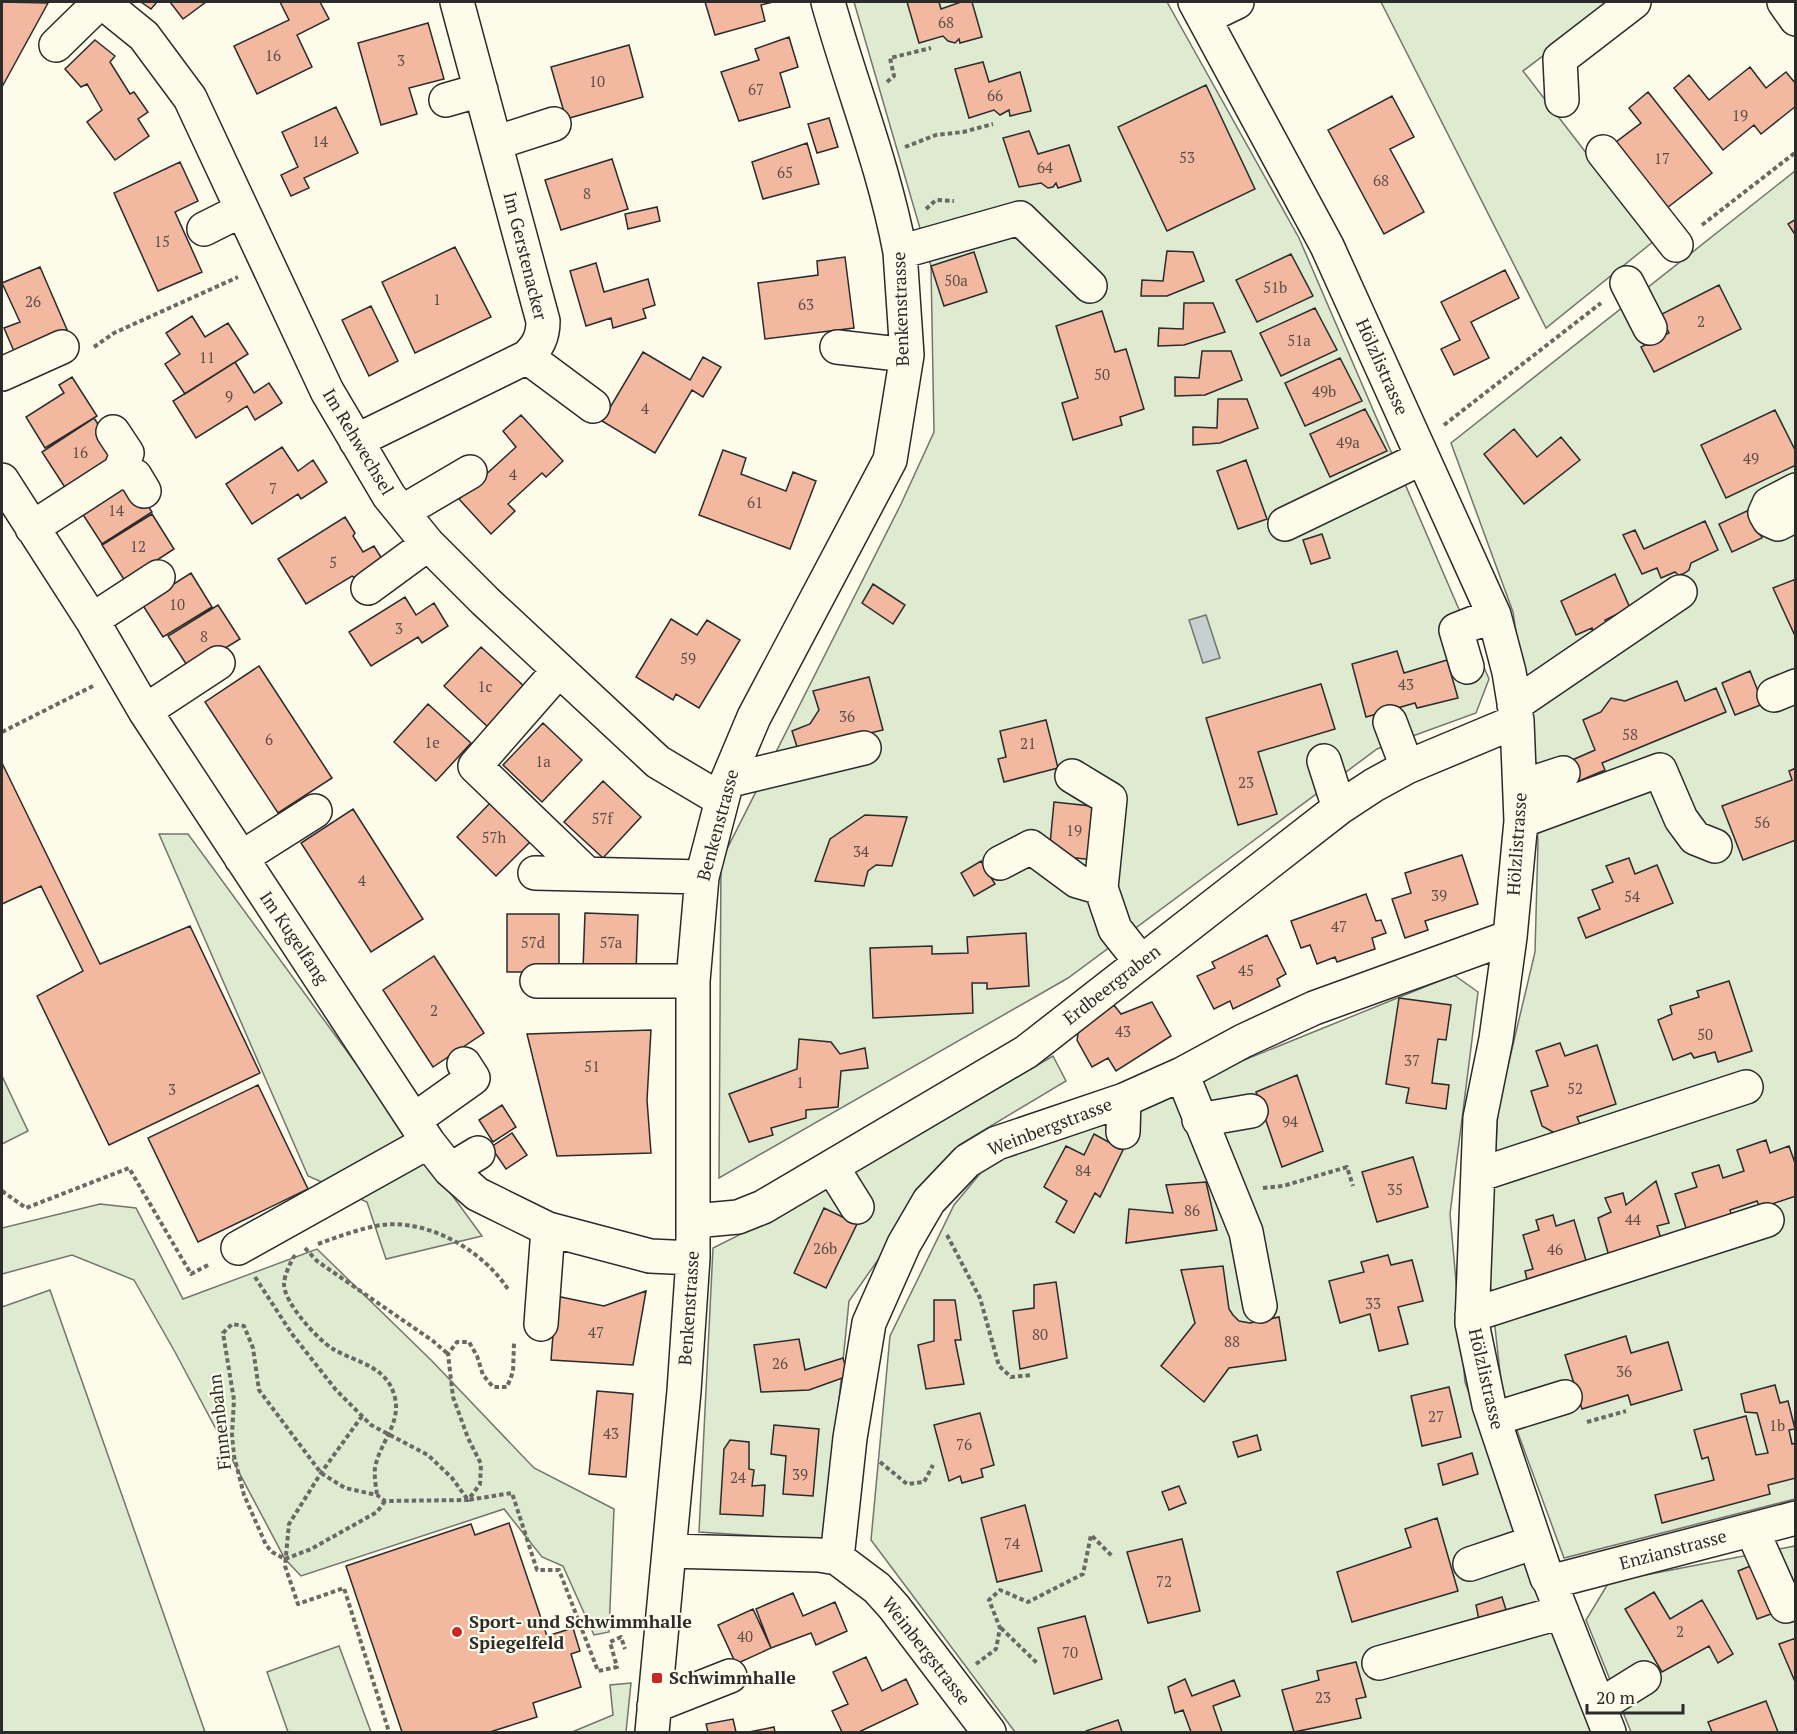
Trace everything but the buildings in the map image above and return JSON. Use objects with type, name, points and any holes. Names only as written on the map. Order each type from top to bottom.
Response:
[{"type":"street","points":[[57,45],[101,2]]},
{"type":"street","name":"Im Rehwechsel","points":[[101,2],[144,36],[190,98],[327,392],[389,496],[428,544],[658,762],[724,790]]},
{"type":"street","name":"Im Gerstenacker","points":[[356,441],[526,357],[537,347],[543,334],[543,321],[457,2]]},
{"type":"street","name":"Benkenstrasse","points":[[653,1719],[684,1391],[693,1258],[693,981],[702,877],[724,790],[754,717],[890,460],[906,355],[900,252],[876,157],[828,2]]},
{"type":"street","points":[[1200,10],[1237,2]]},
{"type":"street","points":[[1562,100],[1560,59],[1634,2]]},
{"type":"street","points":[[1784,2],[1796,19]]},
{"type":"street","name":"Hölzlistrasse","points":[[1200,10],[1327,246],[1494,615],[1509,672],[1516,713],[1521,820],[1510,937],[1496,1039],[1480,1118],[1472,1315],[1489,1405],[1547,1578],[1604,1719]]},
{"type":"street","points":[[446,100],[481,90]]},
{"type":"street","points":[[495,143],[554,124]]},
{"type":"street","points":[[1603,153],[1676,245]]},
{"type":"street","points":[[204,229],[242,210]]},
{"type":"street","points":[[900,252],[1020,218],[1090,286]]},
{"type":"street","points":[[1627,283],[1650,328]]},
{"type":"street","points":[[837,346],[906,355]]},
{"type":"street","points":[[2,374],[74,350]]},
{"type":"street","points":[[526,357],[593,406]]},
{"type":"street","points":[[32,528],[132,481],[127,453],[113,432]]},
{"type":"street","points":[[1285,524],[1422,459]]},
{"type":"street","points":[[402,512],[470,472]]},
{"type":"street","name":"Im Kugelfang","points":[[2,480],[92,620],[145,711],[421,1131],[450,1170],[477,1194],[548,1229],[650,1256],[693,1258]]},
{"type":"street","points":[[1796,490],[1769,504],[1765,513],[1769,520],[1778,524],[1796,515]]},
{"type":"street","points":[[368,588],[428,544]]},
{"type":"street","points":[[92,620],[158,576]]},
{"type":"street","name":"Erdbeergraben","points":[[694,1221],[738,1217],[763,1207],[1026,1052],[1339,808],[1407,767],[1516,713],[1680,592]]},
{"type":"street","points":[[1467,667],[1456,630],[1494,615]]},
{"type":"street","points":[[145,711],[218,663]]},
{"type":"street","points":[[559,670],[475,766],[587,874]]},
{"type":"street","points":[[1390,722],[1407,767]]},
{"type":"street","points":[[724,790],[864,748]]},
{"type":"street","points":[[1324,761],[1339,808]]},
{"type":"street","points":[[1521,820],[1660,770],[1681,819],[1695,838],[1715,846]]},
{"type":"street","points":[[1520,787],[1563,773]]},
{"type":"street","points":[[1072,776],[1110,799],[1101,888],[1115,929],[1141,962]]},
{"type":"street","points":[[241,858],[315,811]]},
{"type":"street","points":[[1000,863],[1031,847],[1077,881],[1101,888]]},
{"type":"street","points":[[535,873],[702,877]]},
{"type":"street","name":"Weinbergstrasse","points":[[986,1732],[952,1682],[894,1606],[877,1588],[837,1558],[850,1438],[869,1323],[904,1244],[929,1201],[967,1161],[997,1143],[1124,1100],[1182,1074],[1243,1041],[1314,1008],[1510,937]]},
{"type":"street","points":[[537,981],[693,981]]},
{"type":"street","points":[[238,1248],[421,1131],[473,1078],[464,1064]]},
{"type":"street","points":[[1182,1074],[1246,1232],[1260,1306]]},
{"type":"street","points":[[1478,1175],[1746,1087]]},
{"type":"street","points":[[1123,1132],[1124,1100]]},
{"type":"street","points":[[1199,1120],[1251,1111]]},
{"type":"street","points":[[450,1170],[478,1153]]},
{"type":"street","points":[[832,1167],[857,1207]]},
{"type":"street","points":[[1472,1315],[1767,1220]]},
{"type":"street","points":[[527,1330],[548,1229]]},
{"type":"street","points":[[1494,1419],[1565,1397]]},
{"type":"street","name":"Enzianstrasse","points":[[1550,1582],[1796,1518]]},
{"type":"street","points":[[1752,1530],[1786,1606]]},
{"type":"street","points":[[1470,1564],[1535,1542]]},
{"type":"street","points":[[669,1551],[819,1554],[837,1558]]},
{"type":"street","points":[[1379,1663],[1562,1612]]},
{"type":"street","points":[[653,1719],[730,1676]]},
{"type":"street","points":[[1604,1719],[1644,1678]]},
{"type":"path","points":[[861,107],[894,76],[890,58],[931,48]]},
{"type":"path","points":[[876,157],[936,135],[963,132],[993,124]]},
{"type":"path","points":[[74,350],[267,263]]},
{"type":"path","points":[[2,732],[122,672]]},
{"type":"path","points":[[1229,1193],[1283,1185],[1347,1167],[1353,1186]]},
{"type":"path","points":[[2,1191],[26,1208],[129,1168],[191,1274],[238,1248],[292,1334],[336,1390],[370,1425],[428,1455],[452,1478],[468,1500]]},
{"type":"path","points":[[929,1201],[980,1298],[999,1366],[1011,1377],[1032,1375]]},
{"type":"path","points":[[376,1495],[375,1467],[396,1416],[395,1399],[389,1383],[368,1364],[332,1349],[310,1330],[288,1299],[284,1285],[293,1256],[305,1248],[378,1225],[412,1226],[434,1230],[471,1251],[501,1276],[512,1294]]},
{"type":"path","points":[[305,1248],[317,1261],[434,1341],[448,1354],[453,1397],[468,1438],[481,1464],[480,1484],[468,1500]]},
{"type":"path","name":"Finnenbahn","points":[[285,1559],[272,1552],[266,1545],[244,1495],[234,1456],[232,1435],[234,1400],[222,1333],[232,1324],[244,1326],[253,1348],[259,1390],[321,1473],[345,1488],[376,1495],[385,1501]]},
{"type":"path","points":[[448,1354],[457,1342],[469,1342],[477,1356],[483,1375],[493,1387],[507,1387],[527,1330]]},
{"type":"path","points":[[362,1416],[321,1473],[289,1524],[285,1566],[298,1604],[344,1588],[389,1732]]},
{"type":"path","points":[[850,1438],[907,1484],[924,1482],[933,1465]]},
{"type":"path","points":[[285,1559],[312,1549],[377,1512],[385,1501],[468,1500],[512,1493],[537,1570],[559,1570],[598,1671]]},
{"type":"path","points":[[1037,1663],[1000,1628],[989,1600],[1000,1590],[1028,1602],[1083,1574],[1091,1535],[1113,1557]]},
{"type":"path","points":[[952,1682],[996,1649],[1000,1628]]},
{"type":"green space","points":[[854,2],[1167,2],[1299,238],[1489,679],[1476,713],[1377,749],[1068,978],[719,1178],[721,861],[901,504],[934,432],[931,266]]},
{"type":"green space","points":[[1381,2],[1614,2],[1523,71],[1654,241],[1546,328]]},
{"type":"green space","points":[[1795,171],[1795,1499],[1564,1558],[1502,1390],[1489,1274],[1498,1108],[1535,952],[1538,842],[1533,746],[1513,612],[1451,443]]},
{"type":"green space","points":[[159,834],[188,834],[482,1236],[386,1259],[367,1202],[308,1176]]},
{"type":"green space","points":[[1454,975],[1478,992],[1450,1214],[1465,1382],[1596,1732],[1015,1732],[871,1540],[890,1336],[954,1205],[988,1164]]},
{"type":"green space","points":[[1053,1056],[1066,1081],[959,1145],[849,1301],[825,1540],[699,1532],[713,1248],[783,1213]]},
{"type":"green space","points":[[2,1076],[28,1131],[2,1144]]},
{"type":"green space","points":[[100,1204],[136,1208],[183,1299],[317,1249],[432,1361],[534,1468],[614,1509],[609,1632],[594,1635],[563,1566],[542,1557],[504,1509],[301,1576],[285,1559],[134,1280],[72,1255],[2,1274],[2,1228]]},
{"type":"green space","points":[[50,1290],[205,1732],[2,1732],[2,1307]]},
{"type":"green space","points":[[1795,1546],[1795,1732],[1631,1732],[1586,1620],[1609,1582]]},
{"type":"green space","points":[[339,1646],[371,1732],[288,1732],[267,1672]]},
{"type":"green space","points":[[631,1683],[626,1732],[572,1732],[613,1715],[610,1685]]},
{"type":"shaded area","points":[[1206,615],[1220,658],[1203,663],[1189,620]]},
{"type":"place","name":"Sport- und Schwimmhalle Spiegelfeld","points":[[457,1632]]},
{"type":"place","name":"Schwimmhalle","points":[[657,1678]]}]
